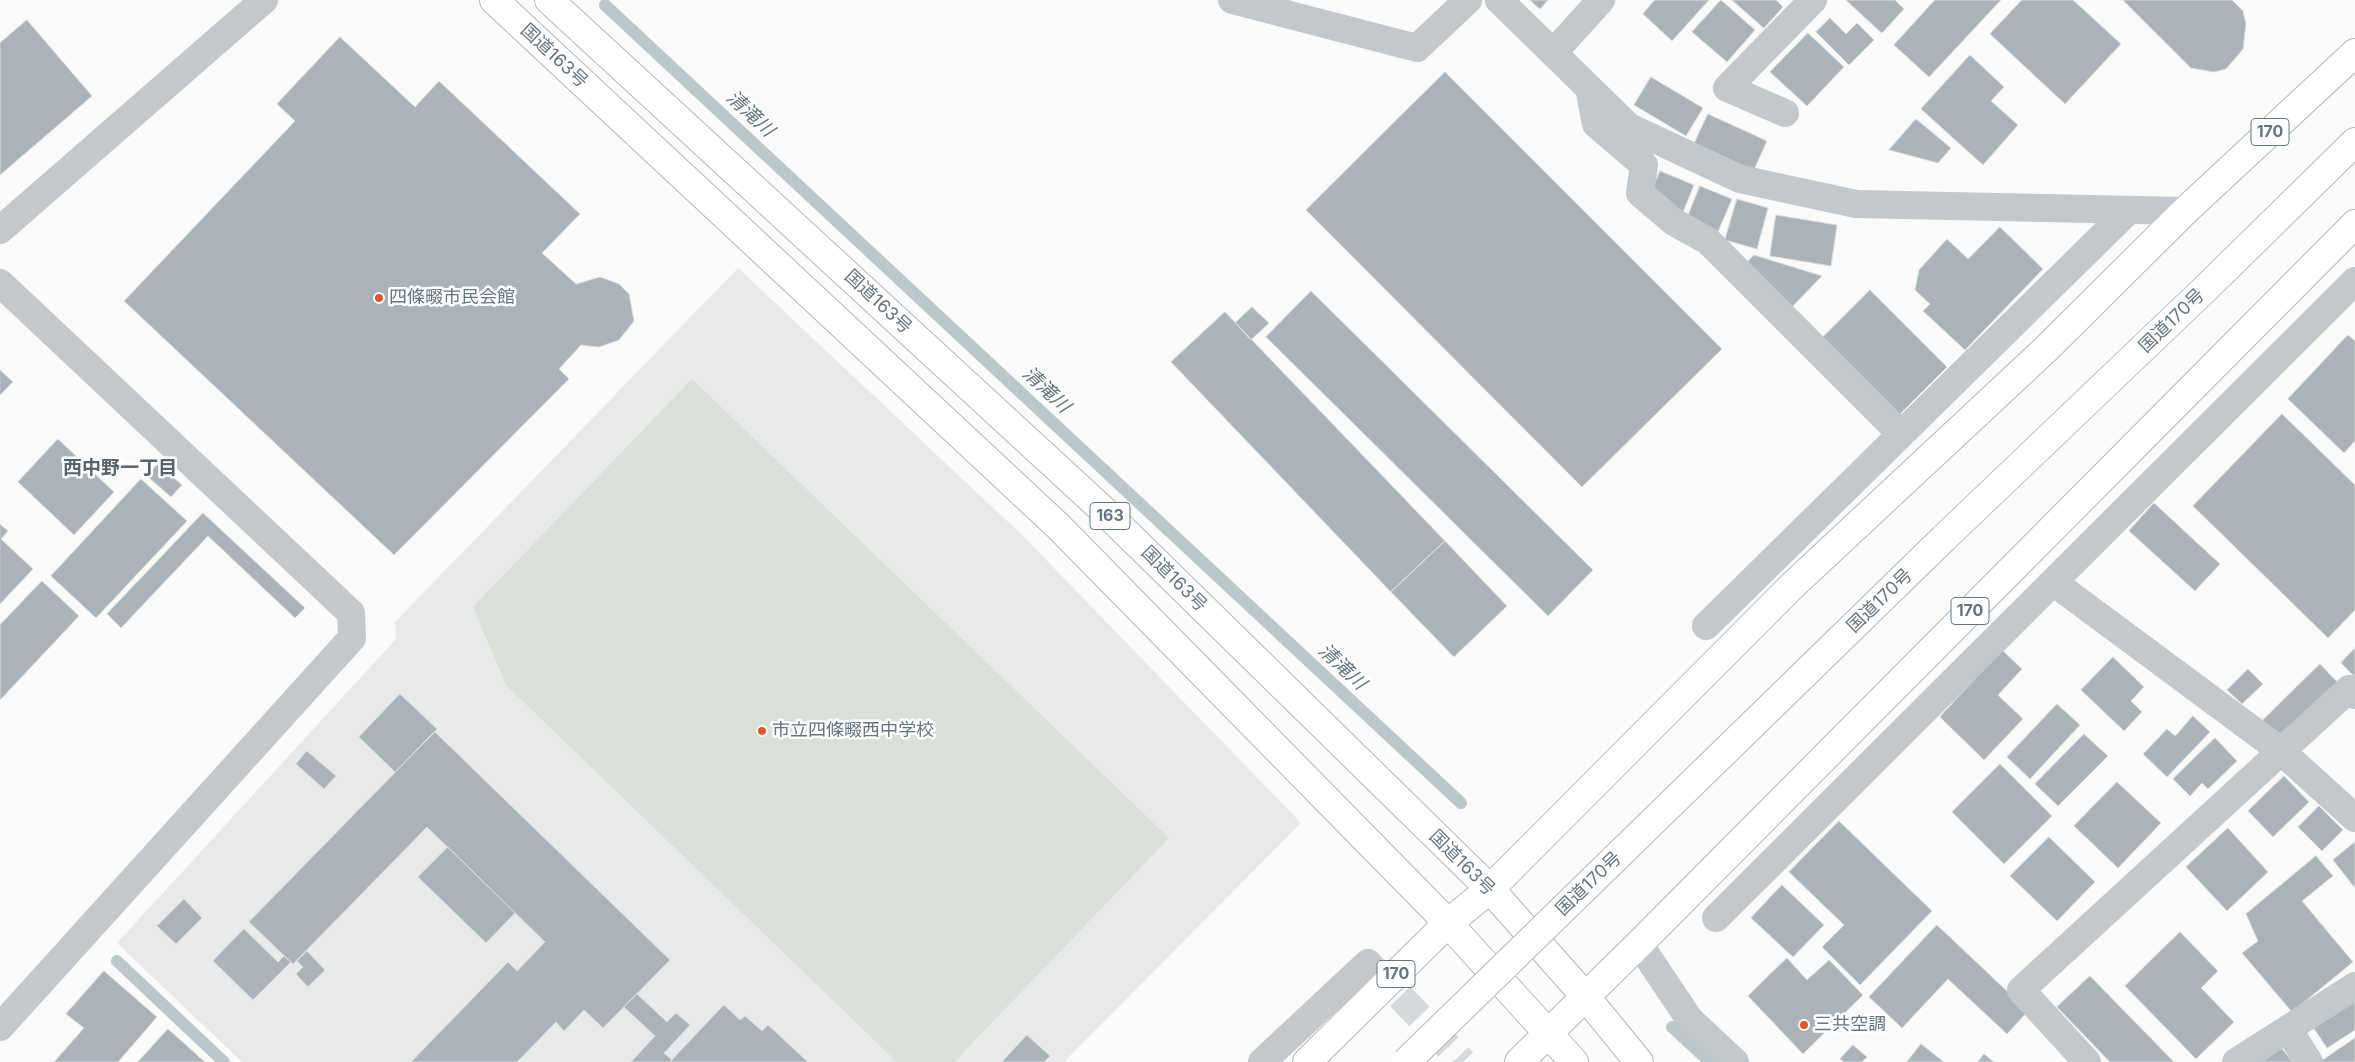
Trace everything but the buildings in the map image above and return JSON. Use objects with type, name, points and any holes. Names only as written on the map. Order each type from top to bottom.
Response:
[{"type":"highway","name":"国道163号","points":[[494,0],[1058,526],[1448,923],[1574,1062]]},
{"type":"highway","name":"国道163号","points":[[561,4],[1102,509],[1490,890],[1585,996],[1640,1062]]},
{"type":"highway","name":"170","points":[[1306,1062],[1448,923],[1490,890],[1793,585],[2046,349],[2185,211],[2355,53]]},
{"type":"highway","name":"国道170号","points":[[1406,1062],[1944,538],[2205,289],[2355,142]]},
{"type":"highway","name":"170","points":[[1519,1062],[1639,944],[2355,224]]},
{"type":"street","points":[[0,230],[264,0]]},
{"type":"street","points":[[1232,0],[1417,48],[1468,0]]},
{"type":"street","points":[[1499,0],[1629,127],[1740,179],[1856,204],[2185,211]]},
{"type":"street","points":[[1553,53],[1601,0]]},
{"type":"street","points":[[1785,113],[1727,88],[1813,0]]},
{"type":"street","points":[[1589,88],[1596,124],[1644,165],[1640,194],[1674,222],[1708,241],[1901,434]]},
{"type":"street","points":[[1706,626],[2129,210]]},
{"type":"street","points":[[1716,918],[2355,281]]},
{"type":"street","points":[[0,283],[351,613],[352,638],[0,1027]]},
{"type":"street","points":[[2053,582],[2281,751],[2355,818]]},
{"type":"street","points":[[2087,1062],[2021,990],[2349,689],[2355,695]]},
{"type":"street","points":[[1639,944],[1690,1020],[1734,1062]]},
{"type":"street","points":[[1262,1062],[1368,963]]},
{"type":"street","points":[[2236,1062],[2355,986]]},
{"type":"street","points":[[2288,1029],[2308,1062]]},
{"type":"shaded area","name":"市立四條畷西中学校","points":[[738,268],[1023,536],[1301,823],[1064,1062],[242,1062],[117,943],[396,639],[395,622]]},
{"type":"shaded area","points":[[692,379],[1169,838],[954,1062],[897,1062],[506,685],[473,607]]},
{"type":"waterway","name":"清滝川","points":[[605,5],[1461,803]]},
{"type":"waterway","points":[[117,961],[224,1062]]},
{"type":"waterway","name":"清滝川","points":[[1672,1027],[1710,1062]]},
{"type":"tunnel","points":[[1371,966],[1463,1062]]},
{"type":"place","name":"四條畷市民会館","points":[[379,298]]},
{"type":"place","name":"市立四條畷西中学校","points":[[762,731]]},
{"type":"place","name":"三共空調","points":[[1804,1025]]},
{"type":"district","name":"西中野一丁目","points":[[120,468]]}]
